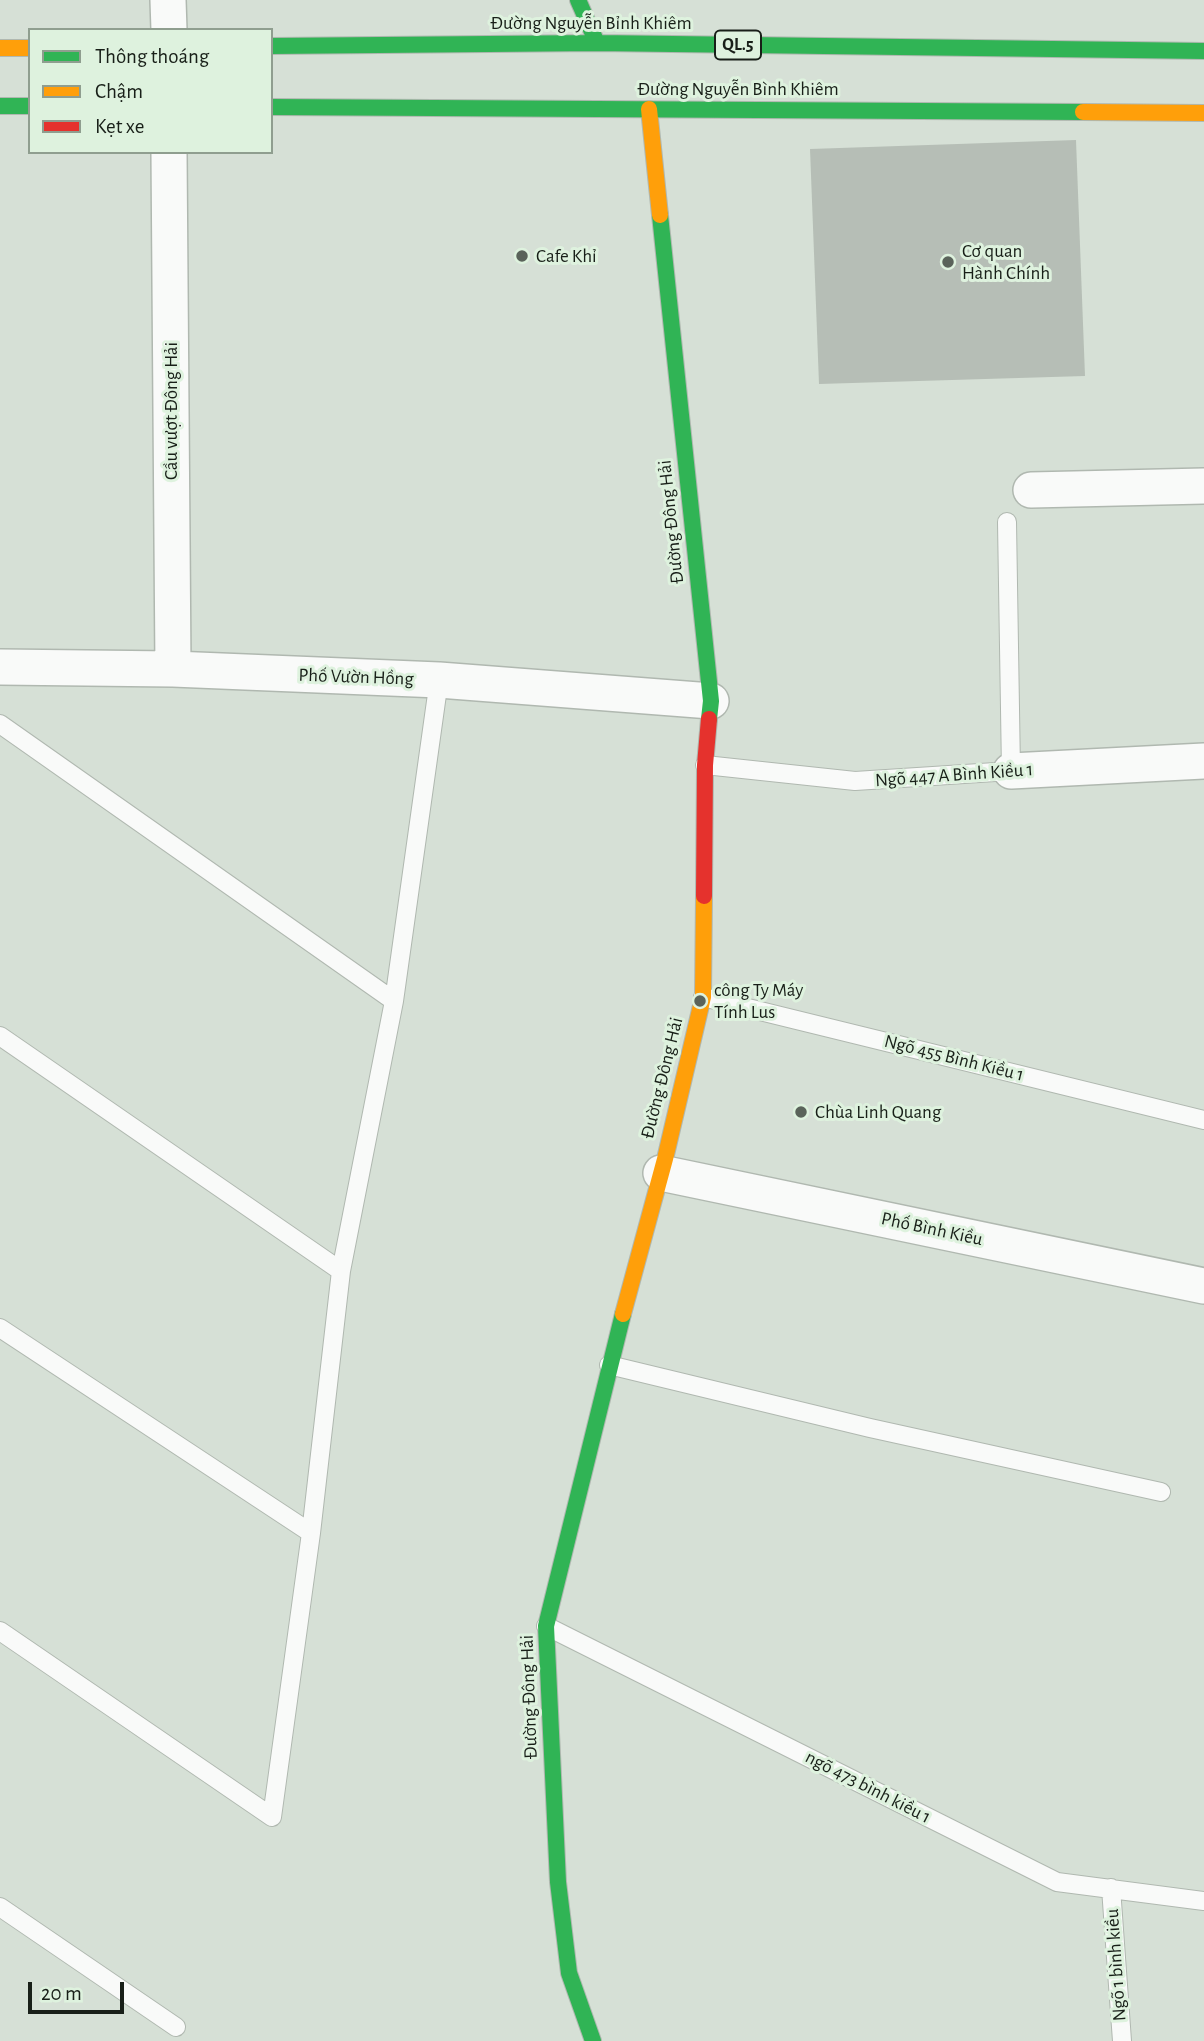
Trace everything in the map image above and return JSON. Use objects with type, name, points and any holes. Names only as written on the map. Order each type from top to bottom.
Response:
[{"type":"main road","points":[[578,0],[597,43]]},
{"type":"main road","name":"Đường Nguyễn Bỉnh Khiêm","points":[[273,46],[597,43],[1204,51]]},
{"type":"main road","points":[[0,48],[28,48]]},
{"type":"main road","points":[[0,106],[28,106]]},
{"type":"main road","name":"Đường Nguyễn Bình Khiêm","points":[[273,107],[1204,113]]},
{"type":"main road","name":"Đường Đông Hải","points":[[593,2041],[569,1973],[558,1882],[546,1626],[703,997],[705,765],[710,701],[649,109]]},
{"type":"street","points":[[169,0],[169,28]]},
{"type":"street","name":"Cầu vượt Đông Hải","points":[[169,154],[173,669]]},
{"type":"street","points":[[1031,490],[1204,486]]},
{"type":"street","name":"Phố Vườn Hồng","points":[[0,667],[173,669],[439,680],[710,701]]},
{"type":"street","name":"Ngõ 447 A Bình Kiều 1","points":[[1011,771],[1204,761]]},
{"type":"street","name":"Phố Bình Kiều","points":[[661,1173],[1204,1286]]},
{"type":"lane","points":[[1007,522],[1011,771]]},
{"type":"lane","points":[[0,1631],[272,1817],[311,1533],[341,1271],[394,1001],[439,680]]},
{"type":"lane","points":[[0,724],[394,1001]]},
{"type":"lane","name":"Ngõ 447 A Bình Kiều 1","points":[[705,765],[855,781],[1011,771]]},
{"type":"lane","name":"Ngõ 455 Bình Kiều 1","points":[[703,997],[1204,1120]]},
{"type":"lane","points":[[0,1036],[341,1271]]},
{"type":"lane","points":[[0,1328],[311,1533]]},
{"type":"lane","points":[[610,1365],[870,1428],[1161,1492]]},
{"type":"lane","name":"ngõ 473 bình kiều 1","points":[[546,1626],[1058,1882],[1204,1901]]},
{"type":"lane","name":"Ngõ 1 bình kiều","points":[[1111,1888],[1122,2041]]},
{"type":"lane","points":[[0,1907],[176,2027]]},
{"type":"building","name":"Cơ quan Hành Chính","points":[[1076,140],[1085,376],[819,384],[810,149]]},
{"type":"traffic: fast","points":[[578,0],[597,43]]},
{"type":"traffic: fast","points":[[273,46],[597,43],[1204,51]]},
{"type":"traffic: fast","points":[[0,106],[28,106]]},
{"type":"traffic: fast","points":[[273,107],[1083,112]]},
{"type":"traffic: fast","points":[[660,215],[711,701],[709,719]]},
{"type":"traffic: fast","points":[[593,2041],[569,1973],[558,1882],[546,1626],[623,1314]]},
{"type":"traffic: slow","points":[[0,48],[28,48]]},
{"type":"traffic: slow","points":[[649,109],[660,215]]},
{"type":"traffic: slow","points":[[1083,112],[1204,113]]},
{"type":"traffic: slow","points":[[623,1314],[665,1159],[703,997],[704,896]]},
{"type":"traffic: jam","points":[[704,896],[705,765],[709,719]]},
{"type":"place","name":"Cafe Khỉ","points":[[522,256]]},
{"type":"place","name":"Cơ quan Hành Chính","points":[[948,262]]},
{"type":"place","name":"công Ty Máy Tính Lus","points":[[700,1001]]},
{"type":"place","name":"Chùa Linh Quang","points":[[801,1112]]}]
